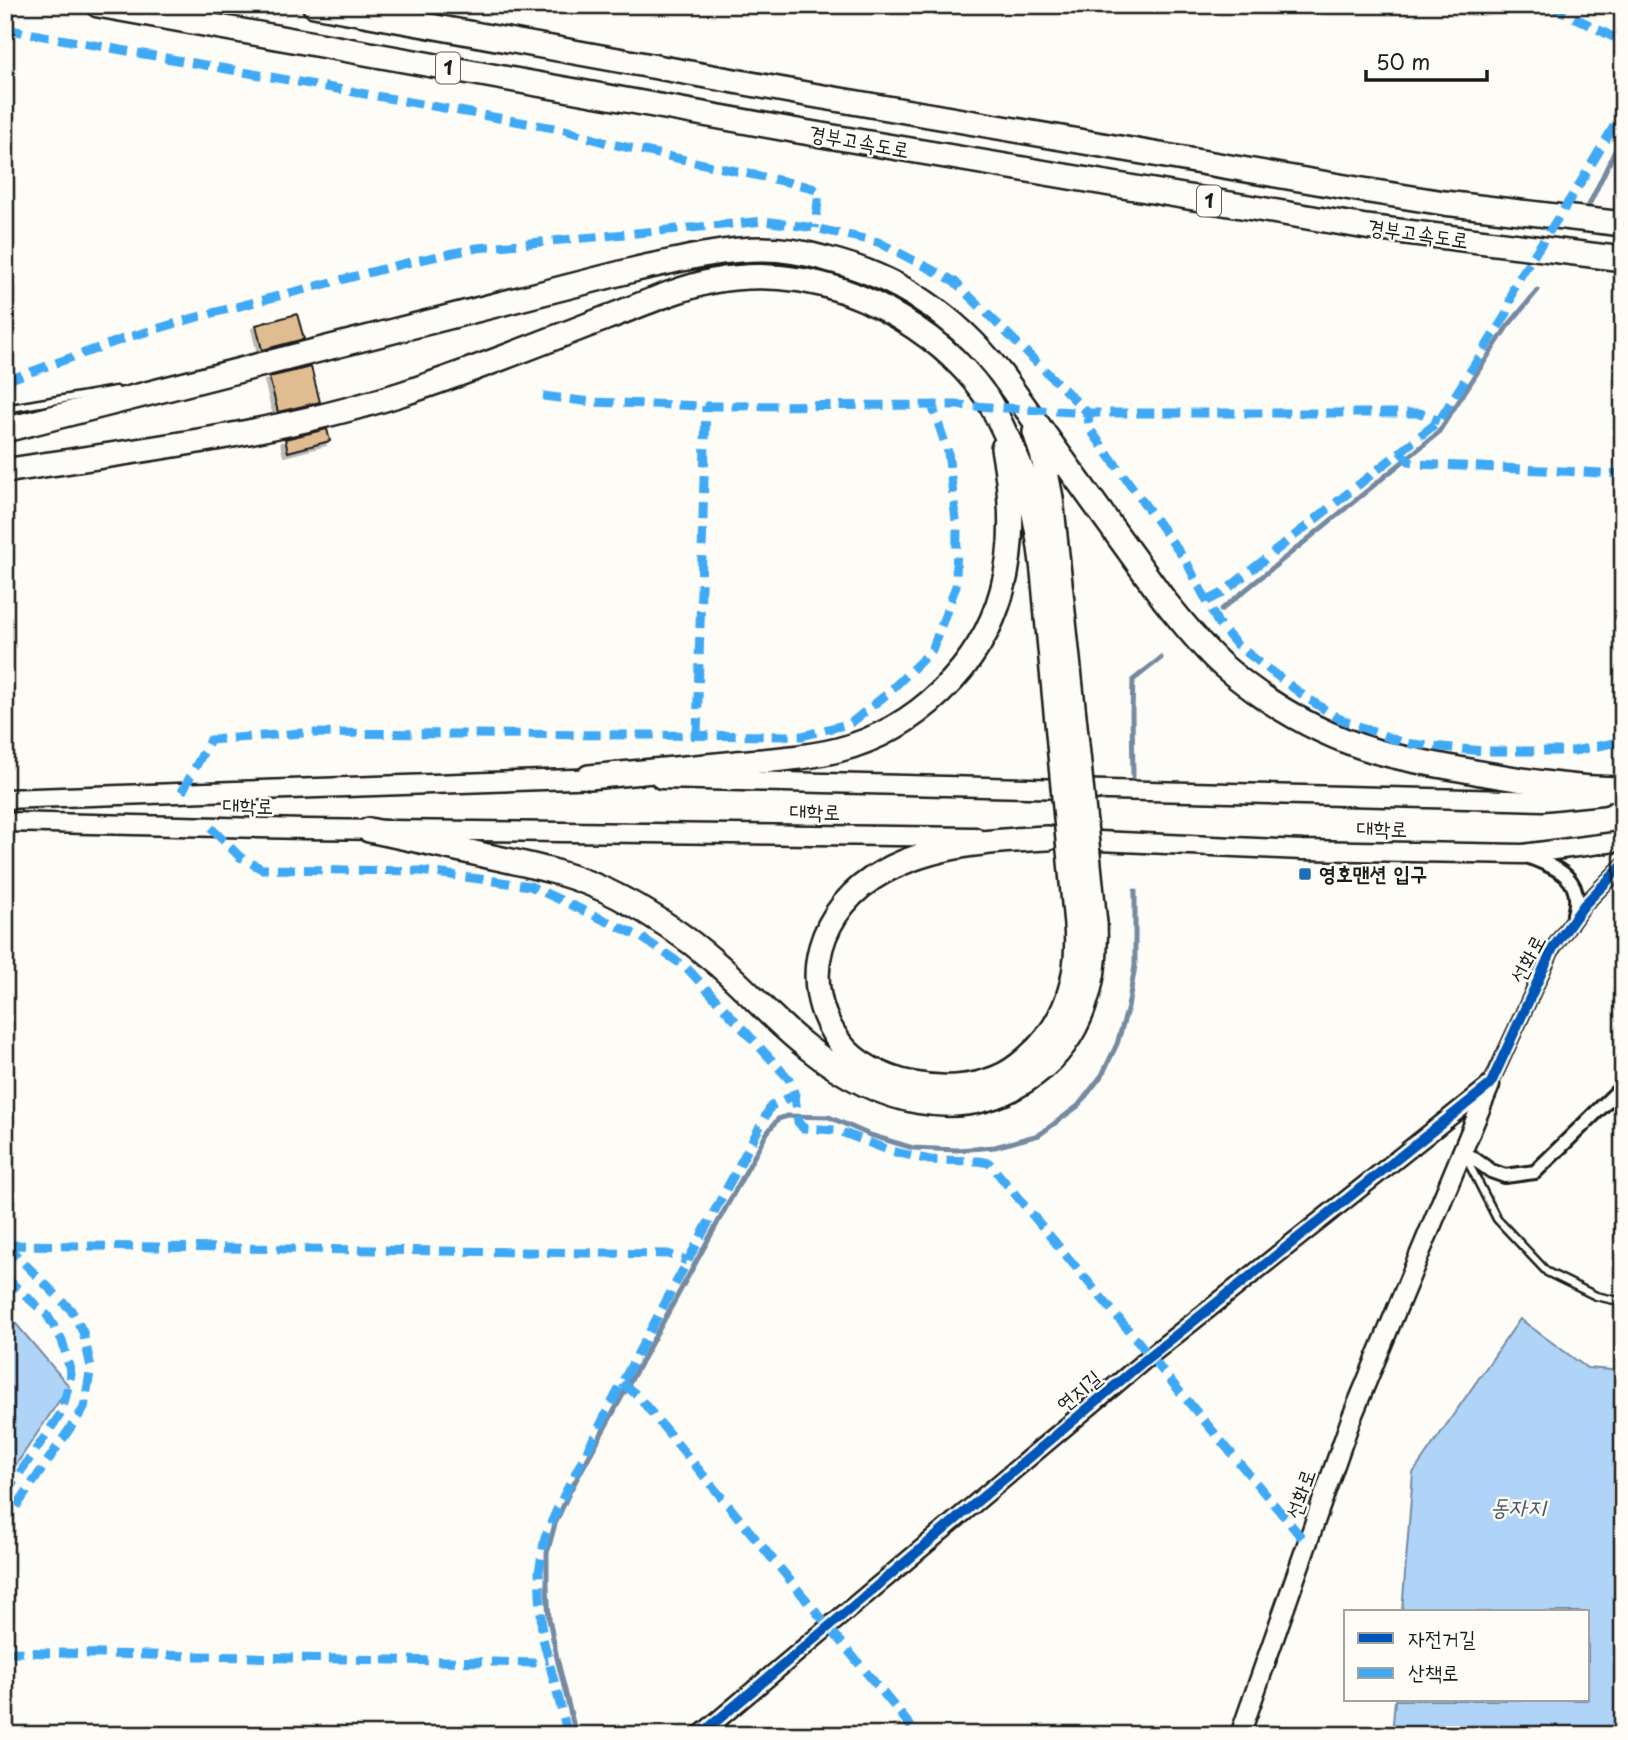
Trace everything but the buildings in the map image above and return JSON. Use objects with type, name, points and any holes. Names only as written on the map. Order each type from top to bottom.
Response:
[{"type":"highway","name":"경부고속도로","points":[[98,5],[798,131],[1366,227],[1623,259]]},
{"type":"highway","name":"경부고속도로","points":[[314,5],[1349,188],[1623,224]]},
{"type":"highway","points":[[5,430],[636,269],[740,250],[764,249],[817,256],[868,271],[901,286],[937,309],[966,334],[989,359],[1180,620],[1221,664],[1266,698],[1317,727],[1378,752],[1550,784],[1623,790]]},
{"type":"highway","points":[[5,471],[234,435],[371,404],[709,282],[777,276],[828,285],[885,310],[922,332],[947,352],[970,376],[991,405],[1022,468],[1035,516],[1068,744]]},
{"type":"highway","points":[[369,830],[539,867],[575,878],[617,896],[689,940],[790,1033],[837,1069],[880,1090],[908,1099],[951,1105],[981,1101],[1018,1086],[1040,1071],[1059,1052],[1081,1017],[1095,960],[1086,924],[1068,744],[1048,479],[1036,433],[1016,396]]},
{"type":"highway","points":[[589,777],[785,758],[837,750],[858,744],[898,725],[947,686],[964,666],[987,629],[998,603],[1007,567],[1011,517],[1008,479],[1003,444],[991,405]]},
{"type":"highway","points":[[1048,838],[991,842],[944,850],[903,863],[865,883],[843,903],[824,935],[818,971],[822,1009],[833,1032],[846,1050],[866,1066],[886,1076],[946,1088],[996,1079],[1030,1056],[1060,1019],[1073,982],[1086,924]]},
{"type":"main road","points":[[5,799],[589,777],[1531,801],[1577,799],[1623,790]]},
{"type":"main road","name":"대학로","points":[[5,822],[369,830],[1048,838],[1303,850],[1523,854],[1623,841]]},
{"type":"main road","name":"선화로","points":[[1240,1735],[1352,1419],[1490,1085]]},
{"type":"street","points":[[1523,854],[1556,867],[1573,883],[1577,903],[1571,924]]},
{"type":"street","name":"선화로","points":[[1490,1085],[1553,948],[1584,905],[1623,865]]},
{"type":"street","name":"연지길","points":[[700,1735],[1150,1356],[1490,1085]]},
{"type":"street","points":[[1462,1151],[1491,1171],[1505,1176],[1535,1172],[1623,1086]]},
{"type":"lane","points":[[152,384],[246,368]]},
{"type":"lane","points":[[5,409],[126,389]]},
{"type":"lane","points":[[1462,1151],[1497,1219],[1548,1272],[1596,1296],[1623,1302]]},
{"type":"water","points":[[5,1311],[69,1386],[5,1481]]},
{"type":"water","name":"동자지","points":[[1520,1319],[1587,1368],[1623,1371],[1623,1735],[1392,1735],[1395,1702],[1590,1702],[1590,1610],[1402,1610],[1413,1473]]},
{"type":"waterway","points":[[1589,205],[1623,134]]},
{"type":"waterway","points":[[1221,610],[1438,433],[1507,327],[1538,290]]},
{"type":"waterway","points":[[1133,777],[1133,680],[1161,658]]},
{"type":"waterway","points":[[576,1735],[549,1619],[547,1553],[555,1524],[570,1491],[767,1133],[778,1119],[788,1116],[829,1117],[870,1135],[913,1148],[957,1150],[995,1147],[1039,1135],[1078,1106],[1102,1075],[1117,1044],[1128,1007],[1135,966],[1135,891]]},
{"type":"marked path","points":[[1550,5],[1623,42]]},
{"type":"marked path","points":[[5,29],[565,130],[607,143],[810,187],[819,192],[815,228]]},
{"type":"marked path","points":[[1207,601],[1221,594],[1439,421],[1507,313],[1514,286],[1623,111]]},
{"type":"marked path","points":[[5,381],[129,337],[201,316],[406,263],[477,248],[764,221],[815,228],[878,242],[954,281],[1088,413],[1089,428],[1186,561],[1218,623],[1237,645],[1304,696],[1338,718],[1403,743],[1482,751],[1574,751],[1623,741]]},
{"type":"marked path","points":[[543,396],[591,402],[706,406],[958,405],[1088,413],[1420,413],[1439,421]]},
{"type":"marked path","points":[[182,792],[210,740],[301,733],[802,736],[851,723],[887,694],[932,650],[956,586],[957,529],[948,452],[932,405]]},
{"type":"marked path","points":[[697,736],[706,406]]},
{"type":"marked path","points":[[1400,451],[1410,462],[1419,464],[1623,474]]},
{"type":"marked path","points":[[211,828],[240,857],[262,869],[421,871],[530,886],[641,937],[687,968],[789,1079],[795,1095],[798,1122],[803,1128],[836,1130],[891,1151],[930,1160],[989,1163],[1307,1544]]},
{"type":"marked path","points":[[568,1735],[542,1635],[539,1572],[545,1537],[622,1383],[771,1106],[795,1095]]},
{"type":"marked path","points":[[5,1244],[71,1310],[83,1332],[91,1367],[84,1408],[5,1523]]},
{"type":"marked path","points":[[7,1245],[668,1254],[687,1261]]},
{"type":"marked path","points":[[5,1277],[47,1315],[62,1340],[71,1374],[62,1412],[5,1494]]},
{"type":"marked path","points":[[622,1383],[637,1395],[918,1735]]},
{"type":"marked path","points":[[5,1652],[538,1663],[548,1660]]},
{"type":"cycle path","points":[[700,1735],[1150,1356],[1490,1085],[1553,948],[1584,905],[1623,865]]},
{"type":"place","name":"영호맨션 입구","points":[[1305,874]]}]
